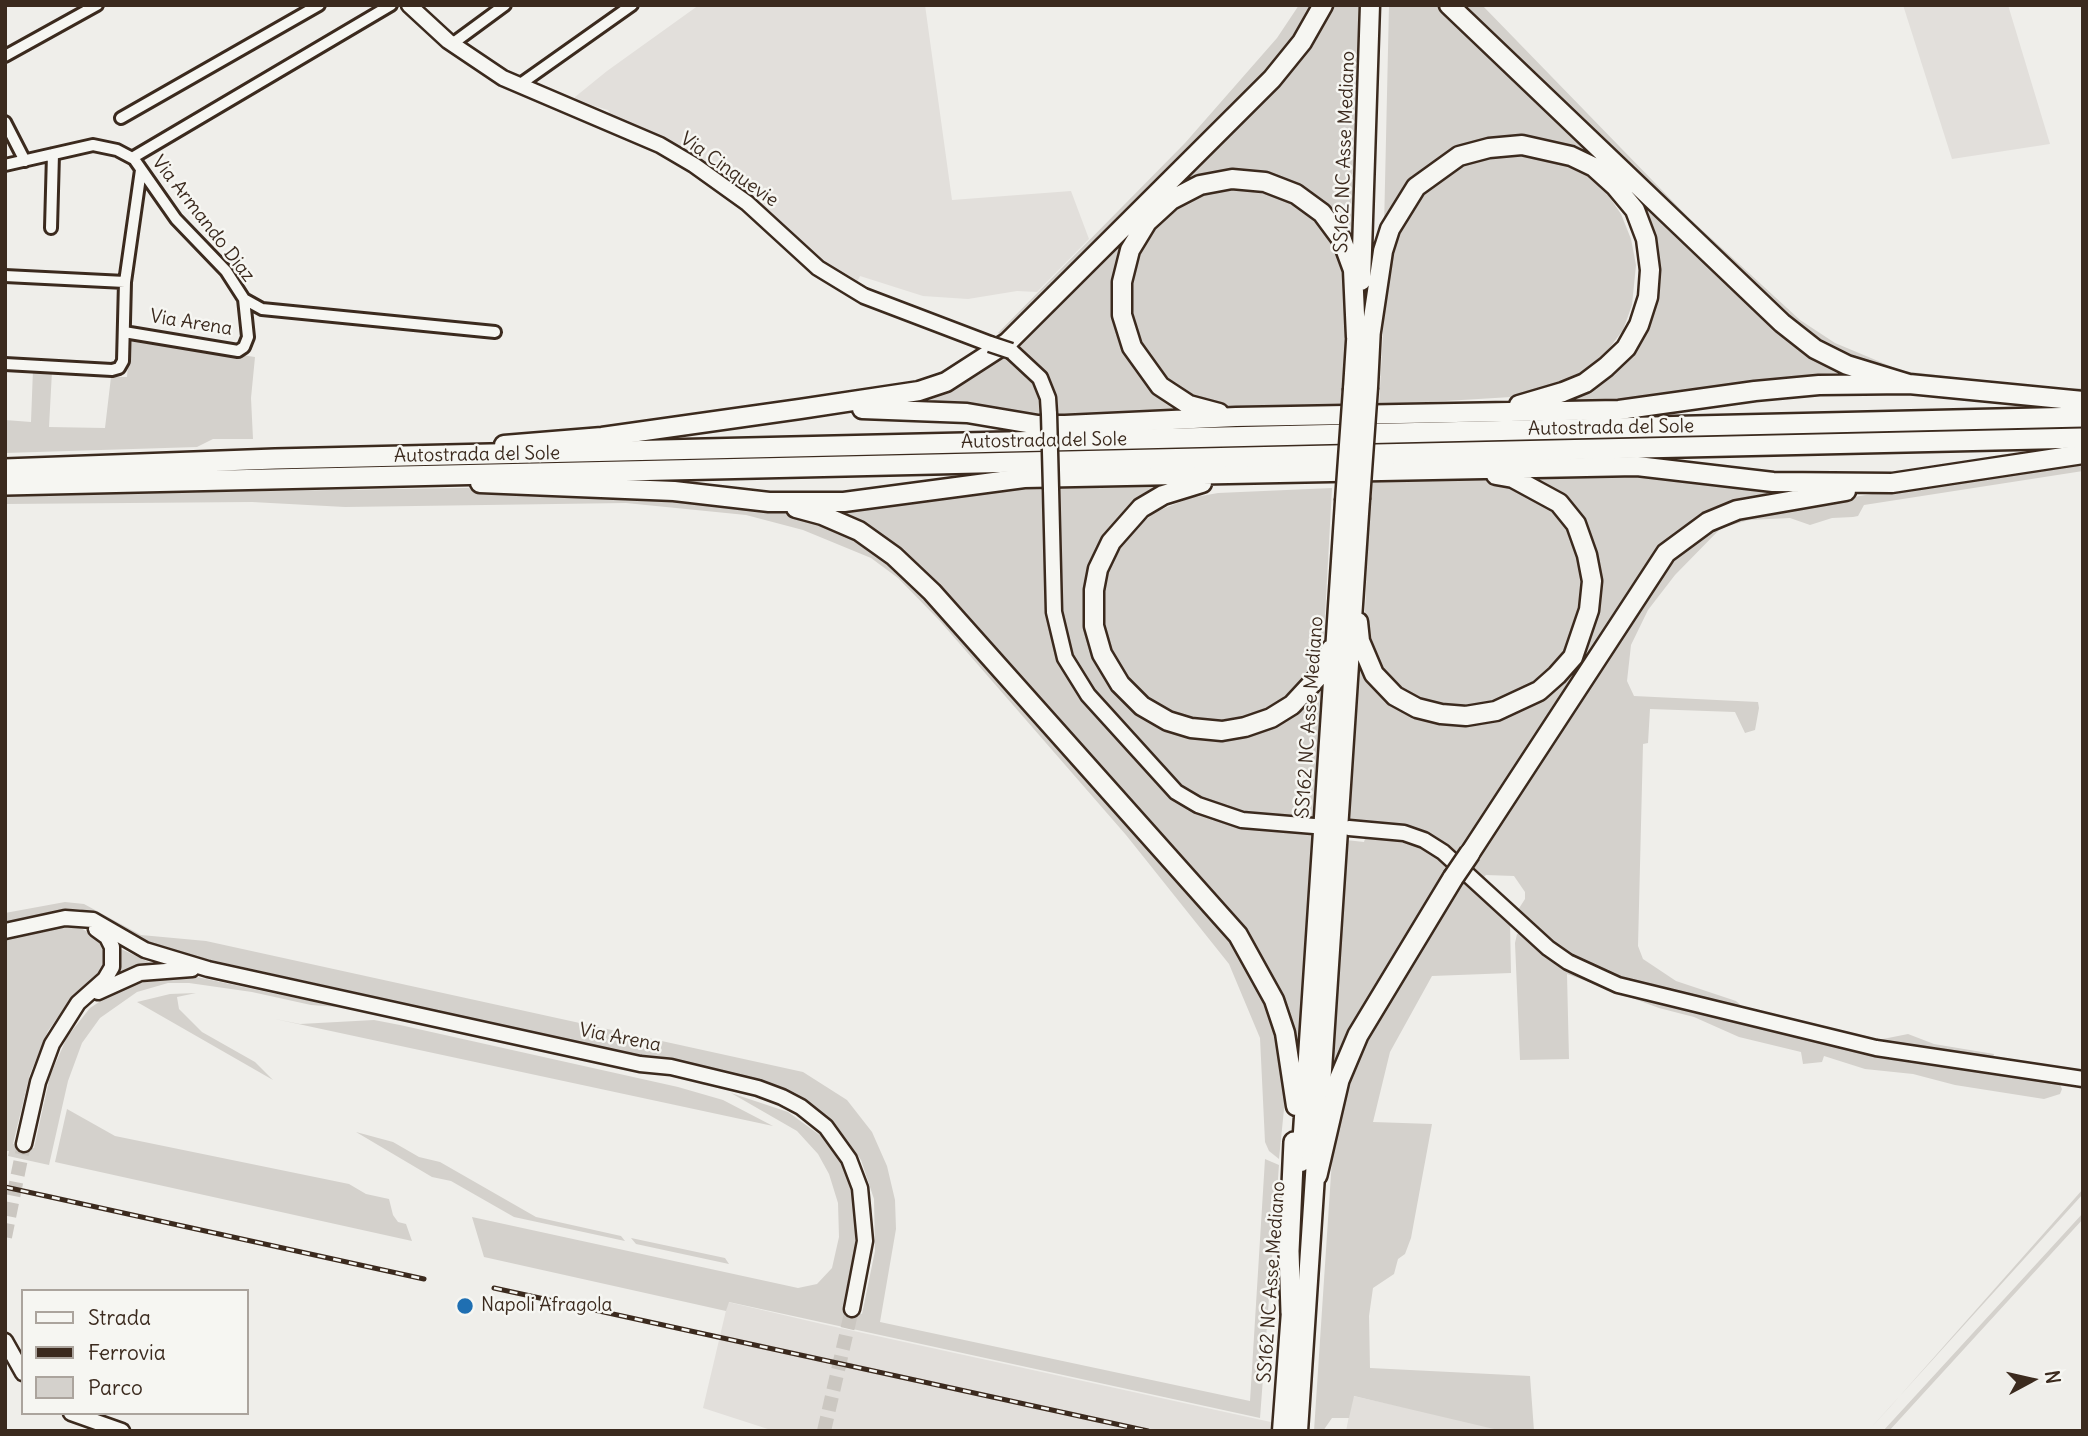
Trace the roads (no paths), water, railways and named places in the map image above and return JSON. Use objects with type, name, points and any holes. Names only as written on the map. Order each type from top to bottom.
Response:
[{"type":"highway","points":[[362,458],[602,437],[800,409],[919,391],[970,369],[1008,342],[1272,79],[1302,42],[1323,5]]},
{"type":"highway","name":"SS162 NC Asse Mediano","points":[[1363,337],[1370,5]]},
{"type":"highway","name":"SS162 NC Asse Mediano","points":[[1310,1142],[1336,629],[1353,500],[1363,337],[1379,156],[1381,5]]},
{"type":"highway","points":[[1449,5],[1782,323],[1815,348],[1847,365],[1909,384]]},
{"type":"highway","points":[[1363,337],[1382,251],[1390,229],[1416,187],[1435,170],[1469,153],[1522,145],[1570,156],[1594,167],[1615,186],[1635,211],[1646,239],[1650,270],[1648,298],[1639,325],[1626,348],[1585,383],[1533,401],[1479,412]]},
{"type":"highway","points":[[1236,417],[1189,405],[1160,386],[1132,346],[1122,315],[1122,282],[1130,250],[1147,222],[1171,200],[1200,185],[1233,179],[1265,182],[1296,194],[1322,214],[1342,240],[1353,270],[1363,337]]},
{"type":"highway","points":[[800,409],[902,409],[1065,425],[1236,417],[1619,410],[1755,391],[1831,385],[1909,384],[2083,401]]},
{"type":"highway","name":"Autostrada del Sole","points":[[5,468],[2083,417]]},
{"type":"highway","name":"Autostrada del Sole","points":[[5,485],[2083,438]]},
{"type":"highway","points":[[1291,1312],[1289,1251],[1310,1142],[1358,1035],[1376,1000],[1453,878],[1666,553],[1708,522],[1737,510],[2083,454]]},
{"type":"highway","points":[[277,479],[526,484],[674,491],[769,502],[844,502],[1024,478],[1240,476],[1455,469],[1637,466],[1773,482],[1892,483]]},
{"type":"highway","points":[[1354,587],[1360,641],[1374,674],[1395,696],[1417,708],[1466,716],[1496,711],[1539,691],[1573,657],[1589,610],[1592,581],[1587,555],[1576,524],[1559,503],[1539,489],[1513,478],[1455,469]]},
{"type":"highway","points":[[1240,476],[1191,485],[1163,495],[1141,508],[1111,542],[1098,569],[1094,590],[1094,626],[1102,654],[1120,684],[1142,706],[1168,721],[1191,728],[1222,731],[1245,727],[1271,718],[1292,705],[1317,678],[1328,659],[1336,629]]},
{"type":"highway","name":"SS162 NC Asse Mediano","points":[[1310,1142],[1354,587],[1353,500]]},
{"type":"highway","points":[[769,502],[822,515],[859,531],[894,556],[932,592],[1238,935],[1274,1000],[1285,1033],[1296,1096],[1317,1174]]},
{"type":"highway","name":"SS162 NC Asse Mediano","points":[[1298,1431],[1317,1174]]},
{"type":"highway","name":"SS162 NC Asse Mediano","points":[[1282,1431],[1291,1312]]},
{"type":"street","points":[[5,56],[97,5]]},
{"type":"street","points":[[121,118],[319,5]]},
{"type":"street","points":[[132,158],[391,5]]},
{"type":"street","name":"Via Cinquevie","points":[[409,5],[452,44],[519,85],[660,145],[694,165],[747,203],[818,268],[864,296],[1011,351],[1040,378],[1048,398],[1054,612],[1065,658],[1088,695],[1176,792],[1198,805],[1242,820],[1314,826]]},
{"type":"street","points":[[452,44],[505,5]]},
{"type":"street","points":[[519,85],[632,5]]},
{"type":"street","points":[[5,121],[25,161]]},
{"type":"street","name":"Via Armando Diaz","points":[[5,166],[93,145],[117,150],[132,158],[176,219],[226,271],[244,299],[262,309],[495,332]]},
{"type":"street","points":[[51,228],[53,154]]},
{"type":"street","name":"Via Arena","points":[[5,364],[112,370],[119,368],[123,361],[125,282],[141,170]]},
{"type":"street","points":[[5,276],[125,282]]},
{"type":"street","name":"Via Arena","points":[[124,332],[238,351],[244,347],[248,337],[244,299]]},
{"type":"street","points":[[1349,828],[1404,833],[1424,840],[1443,852],[1548,948],[1568,962],[1618,985],[1876,1048],[2078,1079]]},
{"type":"street","name":"Via Arena","points":[[24,1144],[46,1059],[68,1016],[78,1003],[105,979],[113,961],[112,947],[107,937],[77,918]]},
{"type":"street","name":"Via Arena","points":[[5,931],[56,919],[93,920],[145,950],[208,969],[734,1082],[758,1088],[802,1107],[826,1127],[841,1146],[860,1188],[865,1241],[852,1309]]},
{"type":"street","name":"Via Arena","points":[[68,1016],[108,986],[140,973],[208,969]]},
{"type":"street","points":[[5,1341],[21,1369]]},
{"type":"street","points":[[77,1415],[122,1431]]},
{"type":"tunnel","points":[[5,1237],[24,1144]]},
{"type":"tunnel","points":[[824,1431],[852,1309]]},
{"type":"railway","points":[[5,1187],[424,1279]]},
{"type":"railway","points":[[494,1288],[1148,1431]]},
{"type":"place","name":"Napoli Afragola","points":[[465,1306]]}]
